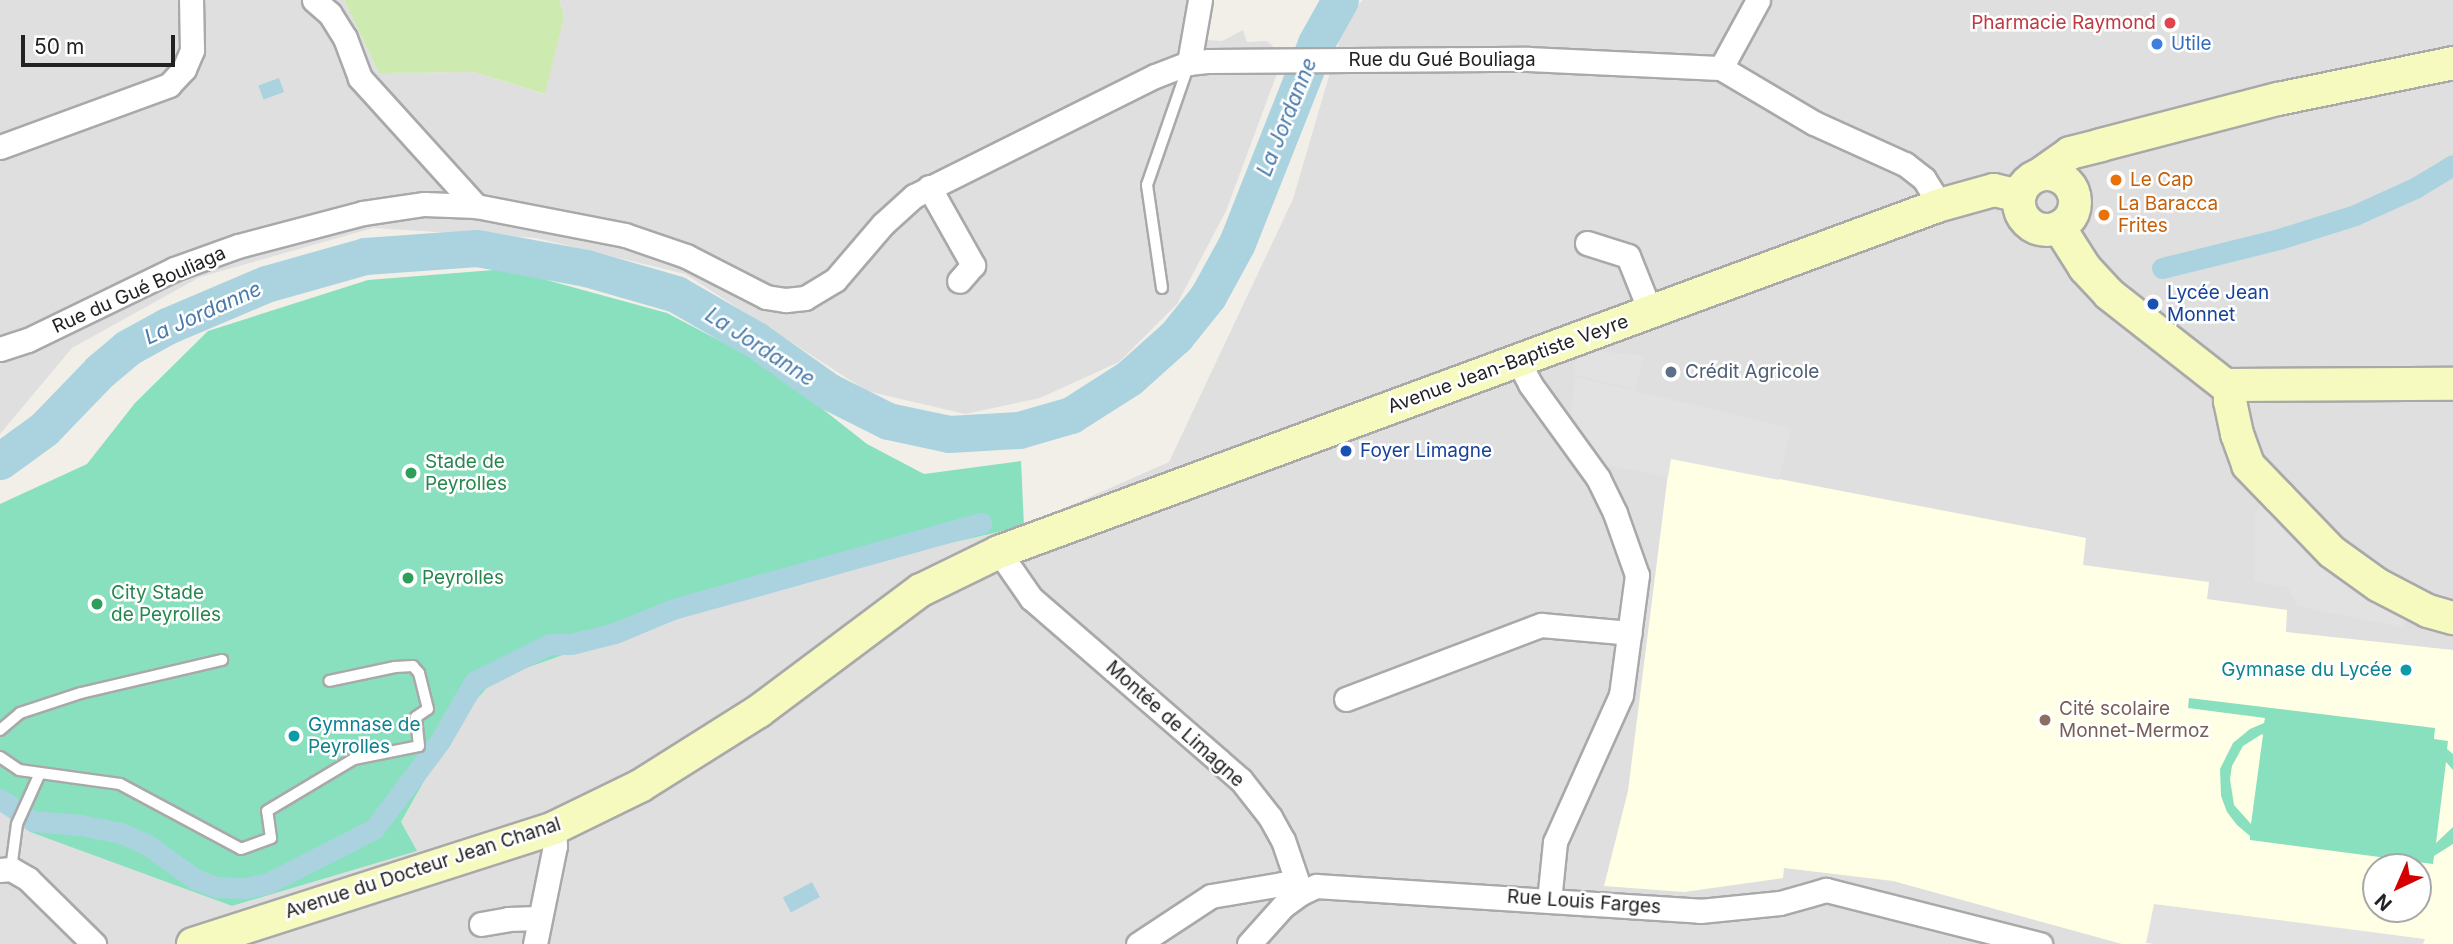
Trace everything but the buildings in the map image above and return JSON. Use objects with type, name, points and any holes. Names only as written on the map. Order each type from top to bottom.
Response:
[{"type":"main road","points":[[2042,184],[2074,198],[2074,206],[2066,222],[2059,227],[2042,229],[2026,221],[2021,214],[2042,184],[2070,153],[2278,99],[2453,63]]},
{"type":"main road","name":"Avenue Jean-Baptiste Veyre","points":[[999,552],[1940,205],[1994,190],[2042,184]]},
{"type":"main road","points":[[2059,227],[2085,268],[2109,294],[2225,384],[2453,384]]},
{"type":"main road","points":[[2231,385],[2230,401],[2237,434],[2248,465],[2332,552],[2378,585],[2428,611],[2453,618]]},
{"type":"main road","name":"Avenue du Docteur Jean Chanal","points":[[193,944],[554,828],[640,786],[759,711],[921,590],[999,552]]},
{"type":"street","points":[[0,147],[169,85],[184,69],[192,50],[191,0]]},
{"type":"street","points":[[314,0],[330,14],[345,38],[360,78],[476,206]]},
{"type":"street","points":[[1189,63],[1200,0]]},
{"type":"street","points":[[1720,68],[1758,0]]},
{"type":"street","name":"Rue du Gué Bouliaga","points":[[0,349],[28,340],[174,270],[238,246],[374,211],[424,204],[476,206],[577,224],[661,246],[746,289],[786,300],[806,298],[835,280],[898,208],[929,187],[1155,76],[1189,63],[1528,59],[1720,68],[1814,123],[1905,164],[1924,179],[1940,205]]},
{"type":"street","points":[[929,187],[973,265],[959,281]]},
{"type":"street","points":[[1587,243],[1628,256],[1650,311]]},
{"type":"street","points":[[1518,361],[1530,384],[1598,478],[1615,513],[1637,575],[1620,695],[1555,842],[1549,901]]},
{"type":"street","name":"Montée de Limagne","points":[[999,552],[1031,598],[1241,780],[1270,817],[1283,841],[1301,893]]},
{"type":"street","points":[[1346,699],[1541,625],[1630,633]]},
{"type":"street","points":[[535,944],[555,846],[554,828]]},
{"type":"street","points":[[6,870],[28,879],[94,944]]},
{"type":"street","name":"Rue Louis Farges","points":[[1138,944],[1211,896],[1282,884],[1301,893],[1316,886],[1700,911],[1780,903],[1826,890],[2040,944]]},
{"type":"street","points":[[1249,944],[1283,906],[1301,893]]},
{"type":"street","points":[[481,924],[508,919],[539,918]]},
{"type":"lane","points":[[1162,288],[1147,184],[1189,63]]},
{"type":"lane","points":[[0,730],[20,713],[91,690],[222,660]]},
{"type":"lane","points":[[0,757],[19,770],[120,784],[241,849],[267,842],[271,838],[267,811],[354,759],[419,746],[416,717],[428,709],[419,673],[413,666],[395,667],[329,681]]},
{"type":"lane","points":[[6,870],[17,824],[40,773]]},
{"type":"shaded area","points":[[0,0],[344,0],[379,73],[473,72],[544,94],[564,18],[560,0],[1205,0],[1203,33],[1208,40],[1222,41],[1243,30],[1247,42],[1267,41],[1278,51],[1285,52],[1226,211],[1177,304],[1119,362],[1040,398],[965,414],[867,391],[685,274],[536,238],[373,228],[200,277],[72,348],[0,434]]},
{"type":"shaded area","points":[[1363,0],[2453,0],[2453,944],[0,944],[0,810],[30,832],[232,906],[416,851],[401,822],[459,719],[495,679],[659,621],[898,555],[1024,526],[1169,462],[1293,199],[1346,18]]},
{"type":"shaded area","points":[[1597,351],[1644,356],[1635,389],[1574,374],[1573,366],[1578,359]]},
{"type":"shaded area","points":[[1575,377],[1791,428],[1779,480],[1671,459],[1668,477],[1606,465],[1571,414]]},
{"type":"shaded area","name":"Cité scolaire Monnet-Mermoz","points":[[1670,458],[2086,538],[2083,565],[2209,582],[2207,599],[2287,610],[2286,632],[2453,650],[2453,944],[2122,944],[1893,881],[1784,868],[1783,878],[1684,892],[1604,886],[1628,791]]},
{"type":"shaded area","points":[[2265,497],[2411,616],[2402,627],[2297,606],[2288,587],[2254,581],[2255,514]]},
{"type":"shaded area","points":[[2154,904],[2425,939],[2423,944],[2146,943]]},
{"type":"green space","points":[[344,0],[560,0],[564,18],[545,94],[473,72],[379,73]]},
{"type":"green space","name":"Peyrolles","points":[[506,269],[667,313],[768,366],[867,444],[924,474],[1021,461],[1024,526],[898,555],[659,621],[495,679],[459,719],[401,822],[417,851],[232,906],[30,832],[0,810],[0,504],[87,464],[135,403],[208,331],[368,280]]},
{"type":"green space","points":[[2189,698],[2435,728],[2434,739],[2448,741],[2447,749],[2453,754],[2453,770],[2446,762],[2436,843],[2453,827],[2453,844],[2434,856],[2433,864],[2432,853],[2362,855],[2250,840],[2250,836],[2227,812],[2221,796],[2220,769],[2233,743],[2250,729],[2264,723],[2265,718],[2188,708]],"holes":[[[2262,734],[2251,824],[2234,805],[2230,779],[2232,766],[2243,746]]]},
{"type":"water","points":[[279,78],[284,92],[263,100],[258,86]]},
{"type":"water","points":[[812,882],[820,897],[791,913],[783,897]]},
{"type":"waterway","name":"La Jordanne","points":[[0,461],[44,429],[100,371],[127,348],[167,326],[266,284],[365,256],[477,248],[586,268],[676,294],[756,340],[828,391],[888,421],[949,434],[1019,430],[1071,415],[1129,378],[1176,336],[1208,296],[1237,243],[1316,43],[1340,0]]},
{"type":"waterway","points":[[2162,268],[2279,239],[2355,215],[2415,188],[2453,165]]},
{"type":"waterway","points":[[0,799],[33,821],[80,825],[121,833],[146,844],[195,879],[216,887],[245,888],[268,883],[374,829],[440,741],[474,682],[550,644],[571,644],[615,633],[673,609],[981,523]]},
{"type":"place","name":"Pharmacie Raymond","points":[[2170,23]]},
{"type":"place","name":"Utile","points":[[2157,44]]},
{"type":"place","name":"Le Cap","points":[[2116,180]]},
{"type":"place","name":"La Baracca Frites","points":[[2104,215]]},
{"type":"place","name":"Lycée Jean Monnet","points":[[2153,304]]},
{"type":"place","name":"Crédit Agricole","points":[[1671,372]]},
{"type":"place","name":"Foyer Limagne","points":[[1346,451]]},
{"type":"place","name":"Stade de Peyrolles","points":[[411,473]]},
{"type":"place","name":"Peyrolles","points":[[408,578]]},
{"type":"place","name":"City Stade de Peyrolles","points":[[97,604]]},
{"type":"place","name":"Gymnase du Lycée","points":[[2406,670]]},
{"type":"place","name":"Cité scolaire Monnet-Mermoz","points":[[2045,720]]},
{"type":"place","name":"Gymnase de Peyrolles","points":[[294,736]]}]
